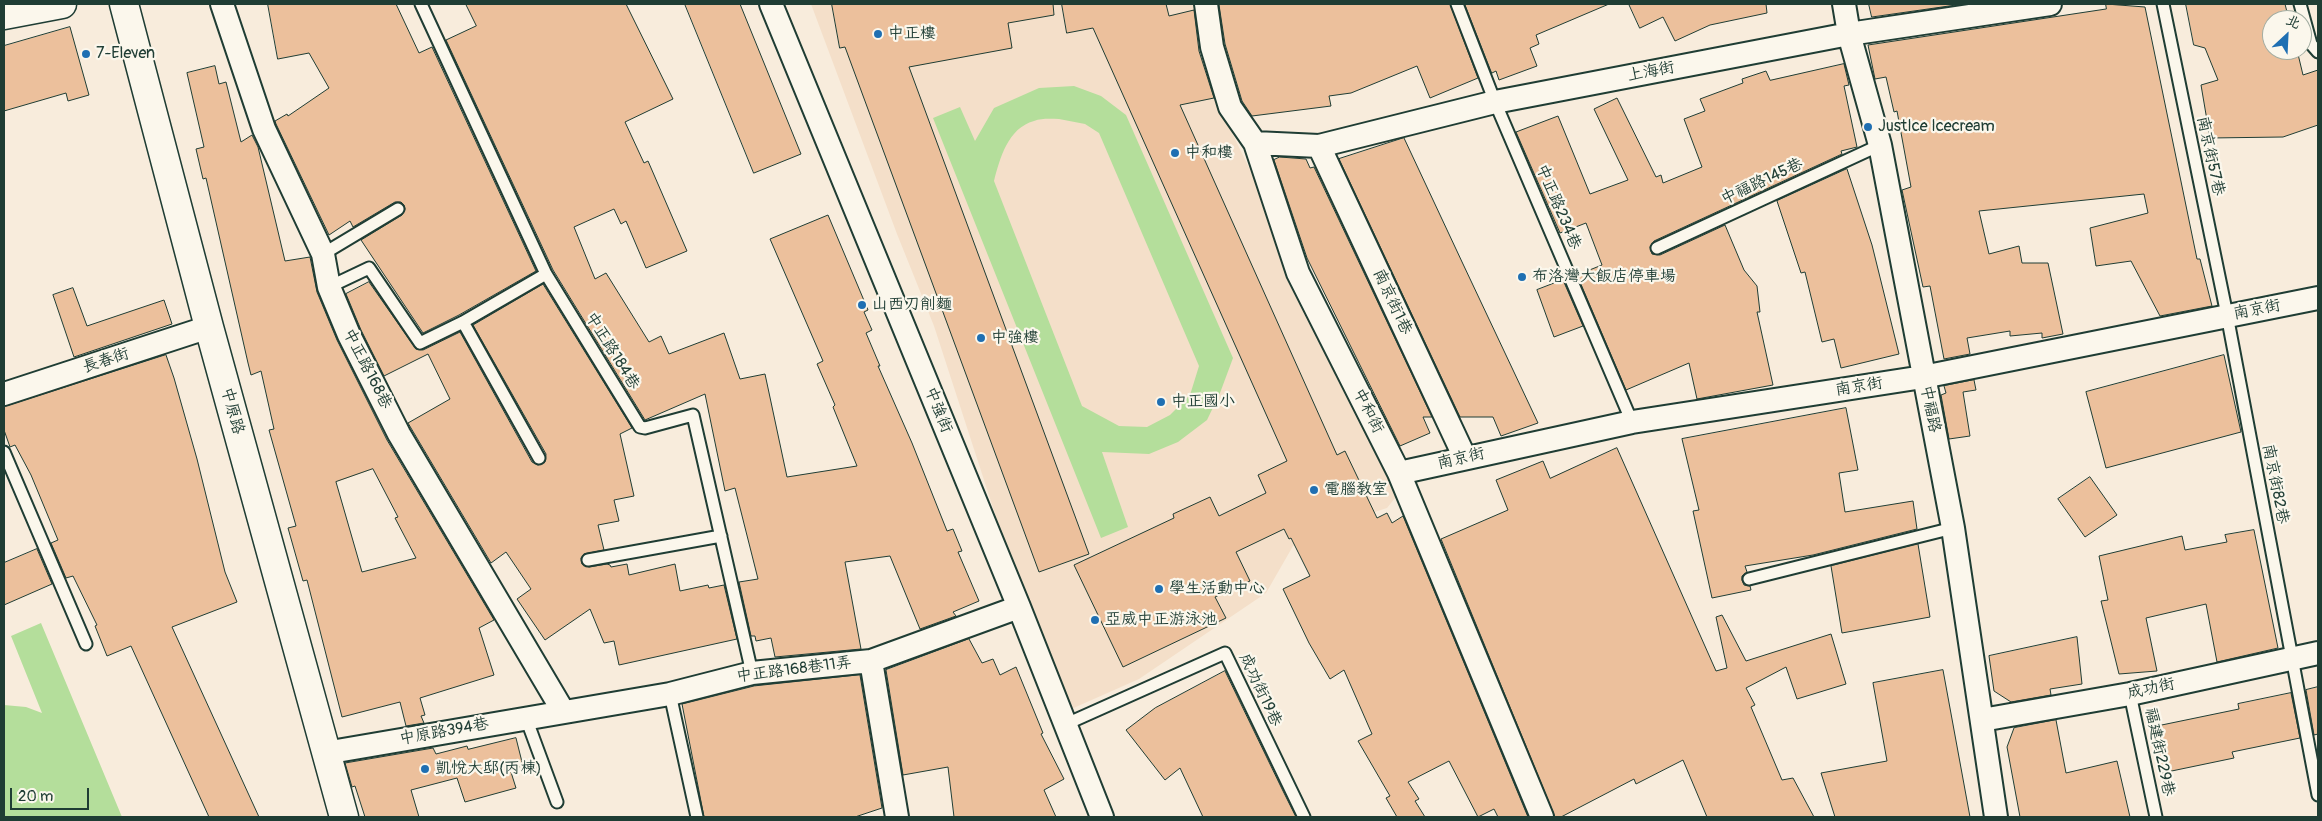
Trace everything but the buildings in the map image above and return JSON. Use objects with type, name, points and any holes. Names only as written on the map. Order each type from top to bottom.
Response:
[{"type":"street","points":[[5,11],[62,4]]},
{"type":"street","name":"中原路","points":[[124,4],[209,328],[344,817]]},
{"type":"street","name":"中正路168巷","points":[[222,4],[264,129],[323,254],[329,287],[349,335],[399,434],[563,711]]},
{"type":"street","name":"中強街","points":[[771,4],[1019,607],[1064,725],[1102,817]]},
{"type":"street","name":"中和街","points":[[1206,4],[1212,46],[1230,107],[1255,143],[1298,272],[1400,473],[1542,817]]},
{"type":"street","name":"中福路","points":[[1844,4],[1849,34],[1880,145],[1954,528],[1996,817]]},
{"type":"street","name":"上海街","points":[[1255,143],[1319,146],[1496,102],[1849,34],[2050,4]]},
{"type":"street","name":"南京街1巷","points":[[1319,146],[1465,458]]},
{"type":"street","name":"南京街","points":[[1400,473],[1632,422],[1924,376],[2318,298]]},
{"type":"street","name":"長春街","points":[[4,394],[209,328]]},
{"type":"street","name":"中正路168巷11弄","points":[[563,711],[670,694],[752,673],[871,661],[1019,607]]},
{"type":"street","name":"成功街","points":[[1982,720],[2130,694],[2318,654]]},
{"type":"street","points":[[871,661],[897,817]]},
{"type":"street","name":"中原路394巷","points":[[325,753],[563,711]]},
{"type":"lane","name":"中正路184巷","points":[[422,4],[546,274],[640,427],[645,428],[693,415],[752,673]]},
{"type":"lane","name":"中正路234巷","points":[[1457,4],[1496,102],[1632,422]]},
{"type":"lane","name":"南京街57巷","points":[[2162,4],[2226,316]]},
{"type":"lane","points":[[2300,4],[2311,44],[2318,52]]},
{"type":"lane","name":"中福路145巷","points":[[1657,248],[1880,145]]},
{"type":"lane","points":[[323,254],[398,209]]},
{"type":"lane","points":[[329,287],[369,268],[420,343],[463,322],[546,274]]},
{"type":"lane","name":"南京街82巷","points":[[2226,316],[2318,795]]},
{"type":"lane","points":[[463,322],[539,458]]},
{"type":"lane","points":[[4,452],[86,644]]},
{"type":"lane","points":[[1749,579],[1954,528]]},
{"type":"lane","points":[[588,560],[721,536]]},
{"type":"lane","name":"成功街19巷","points":[[1064,725],[1225,653],[1304,817]]},
{"type":"lane","points":[[670,694],[697,817]]},
{"type":"lane","name":"福建街229巷","points":[[2130,694],[2156,817]]},
{"type":"lane","points":[[526,718],[557,802]]},
{"type":"shaded area","name":"中正國小","points":[[811,4],[1194,4],[1198,63],[1400,478],[1399,493],[1387,508],[1328,527],[1293,546],[1266,593],[1139,679],[1060,714],[934,326],[897,234]]},
{"type":"green space","points":[[1074,86],[1101,96],[1126,115],[1233,358],[1220,393],[1207,420],[1178,442],[1149,454],[1102,452],[1128,527],[1101,538],[933,118],[960,107],[975,141],[994,108],[1039,88]],"holes":[[[1046,119],[1059,119],[1085,124],[1099,133],[1199,366],[1190,395],[1170,415],[1147,427],[1119,426],[1082,406],[994,181],[1006,145],[1018,130],[1025,125],[1037,120]]]},
{"type":"green space","points":[[41,623],[122,817],[4,817],[4,705],[26,707],[42,713],[11,636]]},
{"type":"place","name":"中正樓","points":[[878,34]]},
{"type":"place","name":"7-Eleven","points":[[86,54]]},
{"type":"place","name":"JustIce Icecream","points":[[1868,127]]},
{"type":"place","name":"中和樓","points":[[1175,153]]},
{"type":"place","name":"布洛灣大飯店停車場","points":[[1522,277]]},
{"type":"place","name":"山西刀削麵","points":[[862,305]]},
{"type":"place","name":"中強樓","points":[[981,338]]},
{"type":"place","name":"中正國小","points":[[1161,402]]},
{"type":"place","name":"電腦教室","points":[[1314,490]]},
{"type":"place","name":"學生活動中心","points":[[1159,589]]},
{"type":"place","name":"亞威中正游泳池","points":[[1095,620]]},
{"type":"place","name":"凱悅大邸(丙棟)","points":[[425,769]]}]
